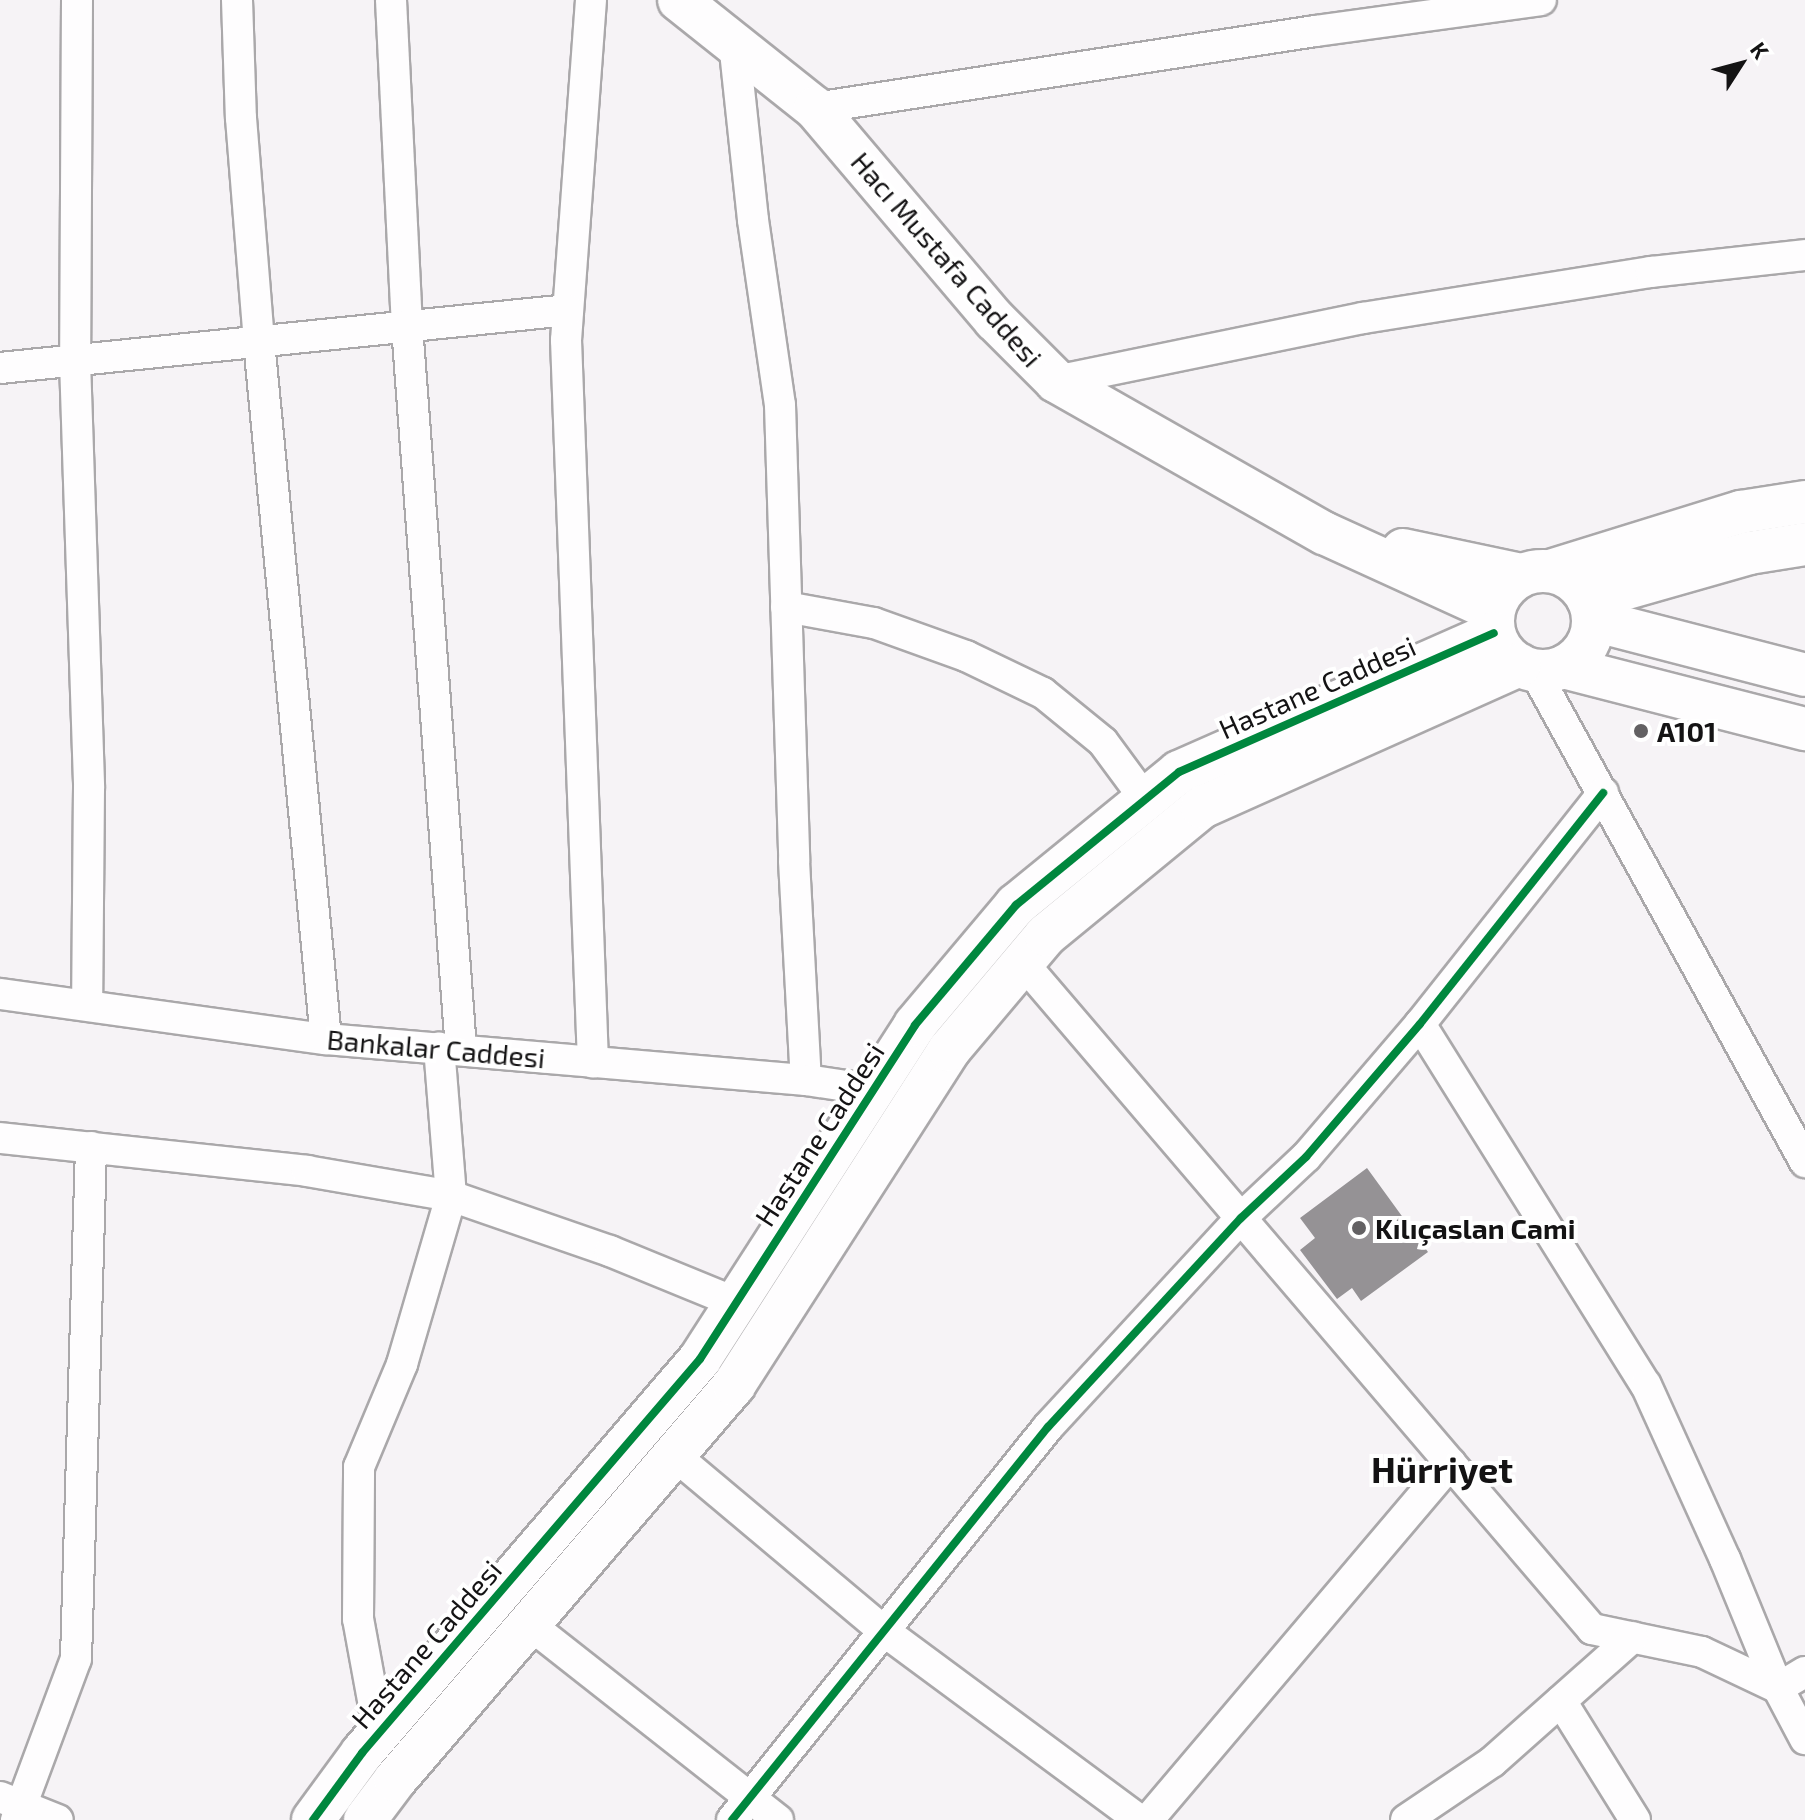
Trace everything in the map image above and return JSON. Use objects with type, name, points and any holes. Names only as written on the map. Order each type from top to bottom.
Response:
[{"type":"street","points":[[77,0],[75,361],[89,788],[87,1003]]},
{"type":"street","points":[[237,0],[241,118],[259,342],[326,1039]]},
{"type":"street","points":[[379,1733],[358,1619],[359,1467],[402,1364],[451,1196],[450,1048],[391,0]]},
{"type":"street","points":[[591,0],[566,340],[593,1062]]},
{"type":"street","name":"Hacı Mustafa Caddesi","points":[[679,0],[815,108],[995,320],[1056,381],[1324,533]]},
{"type":"street","points":[[815,108],[1403,9],[1541,0]]},
{"type":"street","points":[[734,42],[753,220],[780,405],[794,861],[806,1080]]},
{"type":"street","points":[[1056,381],[1363,318],[1651,272],[1805,255]]},
{"type":"street","points":[[0,368],[568,310]]},
{"type":"street","points":[[1494,622],[1508,584],[1535,573],[1741,512],[1805,502]]},
{"type":"street","points":[[378,1815],[529,1624],[734,1385],[949,1050],[1046,935],[1202,807],[1586,648],[1591,610],[1579,585],[1535,573],[1324,533]]},
{"type":"street","points":[[1324,533],[1494,622],[1508,657],[1539,667],[1805,729]]},
{"type":"street","points":[[1591,610],[1749,553],[1805,544]]},
{"type":"street","points":[[786,607],[874,623],[966,656],[1043,693],[1103,742],[1145,799]]},
{"type":"street","points":[[1591,610],[1805,675]]},
{"type":"street","name":"Hastane Caddesi","points":[[313,1820],[379,1733],[700,1359],[915,1025],[1016,905],[1179,772],[1494,622]]},
{"type":"street","points":[[1539,667],[1603,793],[1805,1162]]},
{"type":"street","points":[[740,1809],[1048,1427],[1241,1218],[1306,1157],[1420,1024],[1603,793]]},
{"type":"street","points":[[1023,963],[1592,1629],[1702,1652],[1778,1688]]},
{"type":"street","name":"Bankalar Caddesi","points":[[0,994],[87,1003],[326,1039],[806,1080],[873,1090]]},
{"type":"street","points":[[1420,1024],[1646,1385],[1725,1559],[1778,1688],[1805,1739]]},
{"type":"street","points":[[0,1138],[307,1171],[451,1196],[610,1251],[737,1303]]},
{"type":"street","points":[[58,1820],[12,1808],[76,1659],[91,1147]]},
{"type":"street","points":[[674,1455],[884,1631],[1139,1820]]},
{"type":"street","points":[[1148,1820],[1451,1463]]},
{"type":"street","points":[[529,1624],[740,1809],[778,1820]]},
{"type":"street","points":[[1406,1820],[1492,1762],[1633,1637]]},
{"type":"street","points":[[1778,1688],[1805,1672]]},
{"type":"street","points":[[1561,1701],[1635,1820]]},
{"type":"building","name":"Kılıçaslan Cami","points":[[1367,1168],[1428,1252],[1361,1301],[1352,1288],[1337,1299],[1300,1250],[1315,1238],[1300,1218]]},
{"type":"cycle path","points":[[313,1820],[362,1753],[700,1359],[915,1025],[1016,905],[1179,772],[1494,633]]},
{"type":"cycle path","points":[[732,1820],[1048,1427],[1241,1218],[1306,1157],[1420,1024],[1603,793]]},
{"type":"place","name":"A101","points":[[1641,731]]},
{"type":"place","name":"Kılıçaslan Cami","points":[[1359,1228]]},
{"type":"district","name":"Hürriyet","points":[[1442,1469]]}]
